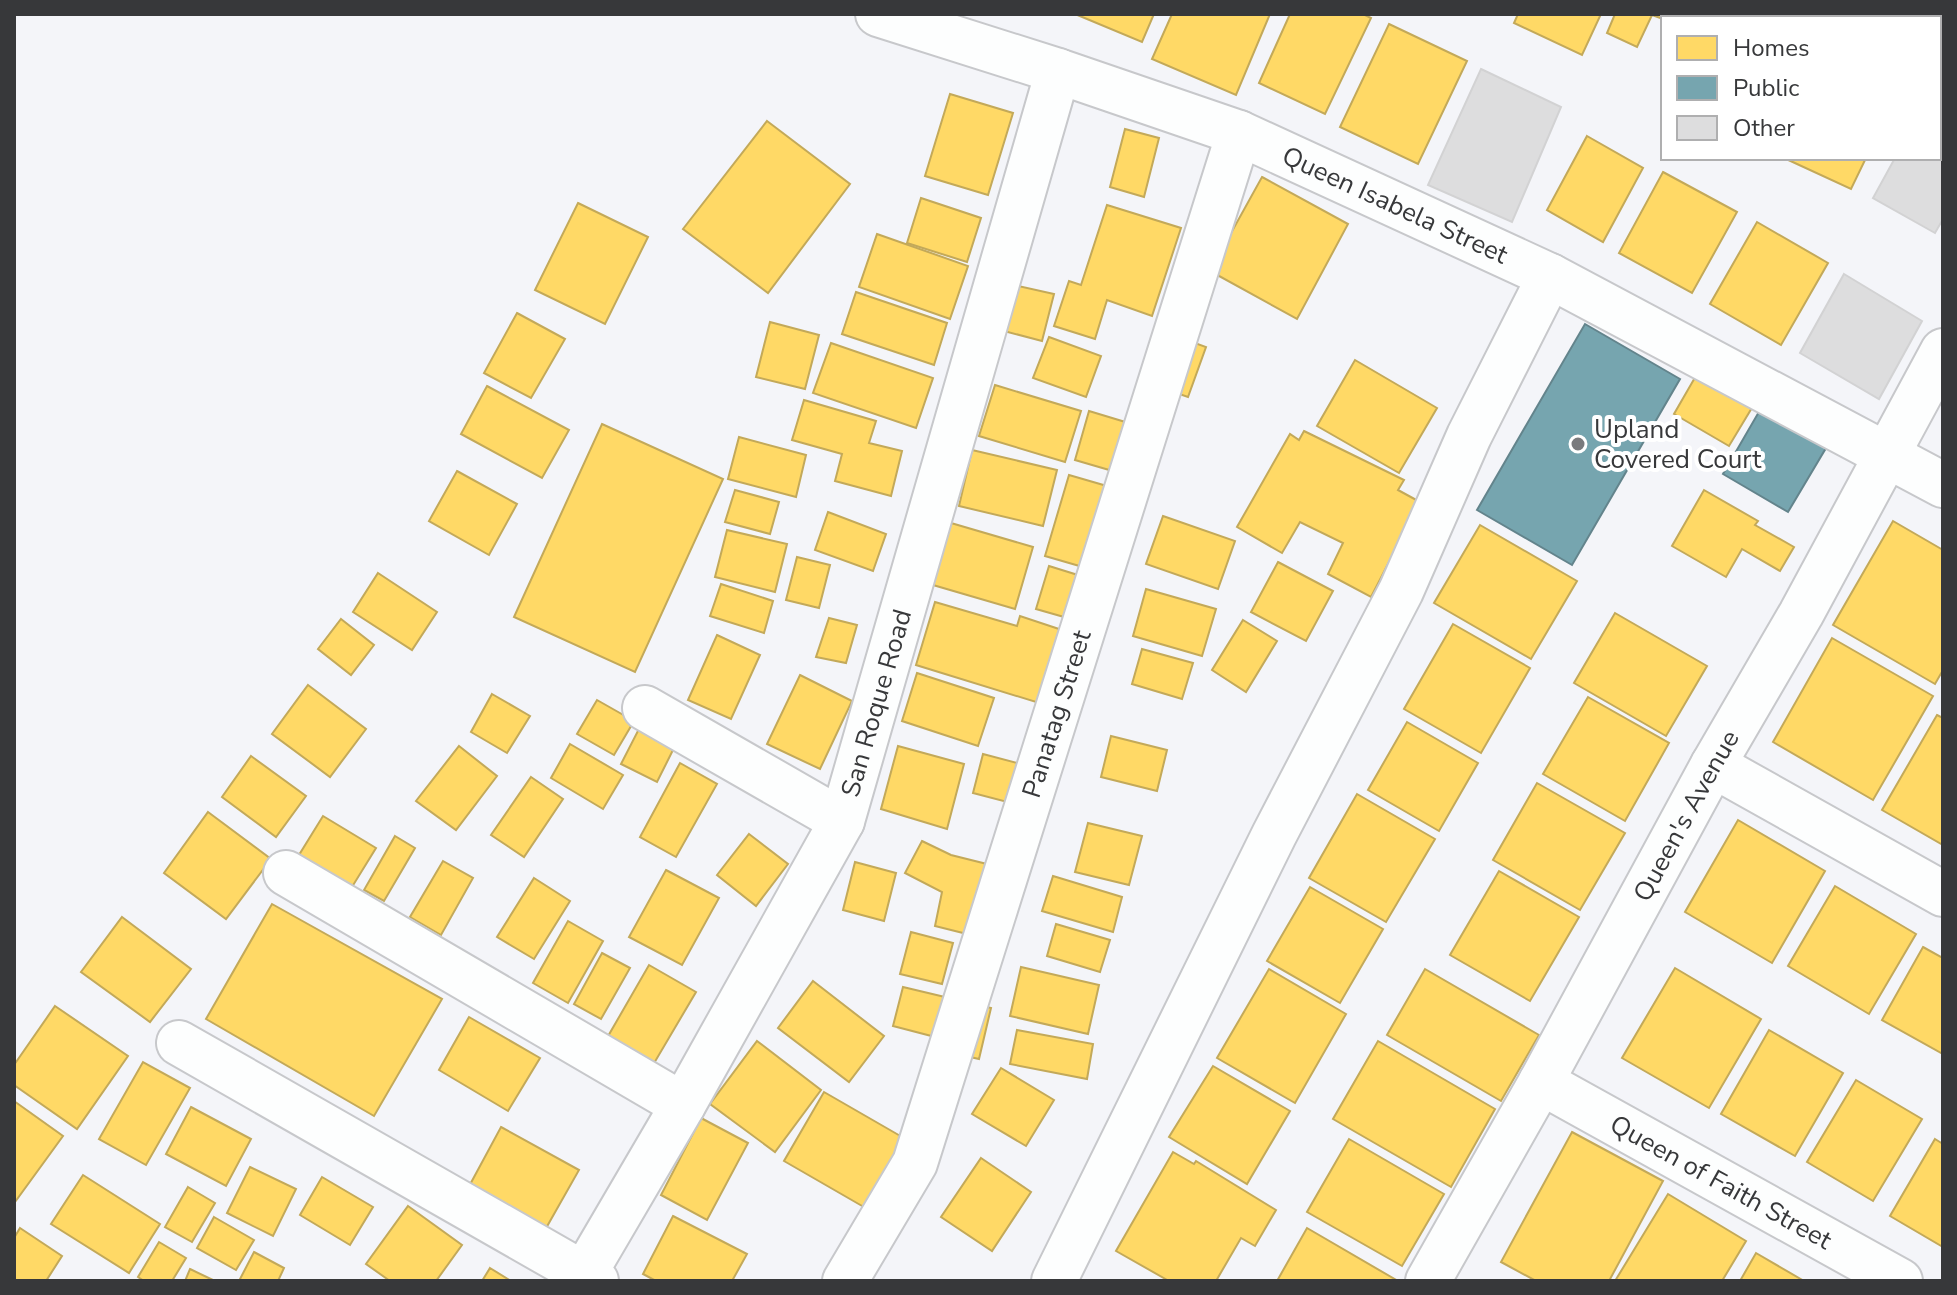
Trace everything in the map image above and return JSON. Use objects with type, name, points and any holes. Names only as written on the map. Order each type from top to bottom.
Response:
[{"type":"street","name":"Queen Isabela Street","points":[[878,14],[1239,133],[1550,276],[1943,485]]},
{"type":"street","name":"San Roque Road","points":[[590,1278],[842,821],[1058,71]]},
{"type":"street","name":"Panatag Street","points":[[845,1281],[915,1163],[1239,133]]},
{"type":"street","points":[[1054,1281],[1274,835],[1401,591],[1469,436],[1550,276]]},
{"type":"street","name":"Queen's Avenue","points":[[1428,1281],[1541,1082],[1713,765],[1801,614],[1943,351]]},
{"type":"street","points":[[645,708],[842,821]]},
{"type":"street","points":[[1713,765],[1943,894]]},
{"type":"street","points":[[286,873],[683,1105]]},
{"type":"street","points":[[179,1043],[590,1278]]},
{"type":"street","name":"Queen of Faith Street","points":[[1541,1082],[1900,1281]]},
{"type":"building: Homes","points":[[1075,14],[1154,14],[1142,42]]},
{"type":"building: Homes","points":[[1172,14],[1270,14],[1236,95],[1152,59]]},
{"type":"building: Homes","points":[[1290,14],[1363,14],[1371,18],[1325,114],[1259,83]]},
{"type":"building: Homes","points":[[1518,14],[1601,14],[1582,55],[1514,23]]},
{"type":"building: Homes","points":[[1615,14],[1679,14],[1661,18],[1652,15],[1637,47],[1607,33]]},
{"type":"building: Homes","points":[[1389,24],[1467,61],[1418,164],[1340,127]]},
{"type":"building: Homes","points":[[950,94],[1013,113],[988,195],[925,176]]},
{"type":"building: Homes","points":[[767,121],[850,184],[768,293],[683,229]]},
{"type":"building: Homes","points":[[1125,129],[1159,138],[1144,197],[1110,187]]},
{"type":"building: Homes","points":[[1587,136],[1643,168],[1603,242],[1547,210]]},
{"type":"building: Homes","points":[[1788,160],[1865,160],[1851,189]]},
{"type":"building: Homes","points":[[1663,172],[1737,212],[1692,293],[1619,253]]},
{"type":"building: Homes","points":[[1262,177],[1348,224],[1297,319],[1210,271]]},
{"type":"building: Homes","points":[[921,198],[981,218],[967,262],[907,243]]},
{"type":"building: Homes","points":[[578,203],[648,237],[605,324],[535,290]]},
{"type":"building: Homes","points":[[1107,205],[1181,228],[1152,316],[1107,300],[1095,339],[1054,326],[1069,281],[1081,285]]},
{"type":"building: Homes","points":[[1757,222],[1828,263],[1781,345],[1710,304]]},
{"type":"building: Homes","points":[[877,234],[968,266],[950,319],[859,287]]},
{"type":"building: Homes","points":[[1014,285],[1054,294],[1042,341],[1004,331]]},
{"type":"building: Homes","points":[[856,292],[947,323],[934,365],[842,334]]},
{"type":"building: Homes","points":[[517,313],[565,339],[531,398],[484,373]]},
{"type":"building: Homes","points":[[770,322],[819,335],[805,389],[756,377]]},
{"type":"building: Homes","points":[[1162,331],[1206,347],[1188,397],[1144,382]]},
{"type":"building: Homes","points":[[1049,337],[1101,356],[1086,397],[1033,378]]},
{"type":"building: Homes","points":[[831,343],[933,378],[916,428],[813,393]]},
{"type":"building: Homes","points":[[1355,360],[1437,408],[1399,473],[1317,426]]},
{"type":"building: Homes","points":[[1697,374],[1753,406],[1729,446],[1674,414]]},
{"type":"building: Homes","points":[[995,385],[1081,411],[1065,462],[979,436]]},
{"type":"building: Homes","points":[[487,386],[569,430],[542,478],[461,434]]},
{"type":"building: Homes","points":[[804,400],[876,421],[869,443],[902,451],[891,496],[835,481],[842,454],[792,440]]},
{"type":"building: Homes","points":[[1089,411],[1155,431],[1140,479],[1075,460]]},
{"type":"building: Homes","points":[[602,424],[723,479],[635,672],[514,617]]},
{"type":"building: Homes","points":[[1304,431],[1404,480],[1398,490],[1420,502],[1371,597],[1328,574],[1343,543],[1300,522],[1282,553],[1237,527],[1290,434],[1299,440]]},
{"type":"building: Homes","points":[[739,437],[806,455],[796,497],[728,479]]},
{"type":"building: Homes","points":[[972,450],[1057,470],[1043,526],[959,506]]},
{"type":"building: Homes","points":[[457,471],[517,504],[489,555],[429,521]]},
{"type":"building: Homes","points":[[1069,475],[1131,493],[1107,574],[1045,556]]},
{"type":"building: Homes","points":[[735,490],[779,502],[770,534],[725,522]]},
{"type":"building: Homes","points":[[1704,490],[1758,521],[1755,525],[1794,547],[1780,571],[1742,549],[1726,577],[1672,546]]},
{"type":"building: Homes","points":[[828,512],[886,534],[873,571],[815,550]]},
{"type":"building: Homes","points":[[1163,516],[1235,541],[1218,589],[1146,564]]},
{"type":"building: Homes","points":[[1893,521],[1943,550],[1943,670],[1935,684],[1833,625]]},
{"type":"building: Homes","points":[[951,523],[1033,547],[1015,609],[933,585]]},
{"type":"building: Homes","points":[[1480,525],[1577,581],[1531,659],[1434,603]]},
{"type":"building: Homes","points":[[727,530],[787,544],[775,592],[715,577]]},
{"type":"building: Homes","points":[[797,557],[830,565],[819,608],[786,600]]},
{"type":"building: Homes","points":[[1278,562],[1333,591],[1306,641],[1251,612]]},
{"type":"building: Homes","points":[[1049,566],[1110,585],[1099,627],[1036,609]]},
{"type":"building: Homes","points":[[378,573],[437,612],[412,650],[353,612]]},
{"type":"building: Homes","points":[[721,584],[773,601],[764,633],[710,616]]},
{"type":"building: Homes","points":[[1146,589],[1216,609],[1202,656],[1133,636]]},
{"type":"building: Homes","points":[[935,602],[1017,626],[1020,616],[1098,642],[1075,714],[916,665]]},
{"type":"building: Homes","points":[[1615,613],[1707,666],[1666,736],[1574,683]]},
{"type":"building: Homes","points":[[829,618],[857,625],[846,663],[816,657]]},
{"type":"building: Homes","points":[[341,619],[374,645],[351,675],[318,649]]},
{"type":"building: Homes","points":[[1243,620],[1277,641],[1246,692],[1212,670]]},
{"type":"building: Homes","points":[[1453,624],[1530,668],[1481,753],[1404,709]]},
{"type":"building: Homes","points":[[717,635],[760,655],[731,719],[688,700]]},
{"type":"building: Homes","points":[[1832,638],[1933,696],[1873,800],[1773,742]]},
{"type":"building: Homes","points":[[1142,649],[1193,663],[1182,699],[1132,684]]},
{"type":"building: Homes","points":[[917,673],[994,698],[978,746],[902,721]]},
{"type":"building: Homes","points":[[800,675],[852,701],[820,769],[767,744]]},
{"type":"building: Homes","points":[[308,685],[366,729],[330,777],[272,734]]},
{"type":"building: Homes","points":[[492,694],[530,716],[507,753],[471,732]]},
{"type":"building: Homes","points":[[1588,697],[1669,743],[1625,821],[1543,774]]},
{"type":"building: Homes","points":[[597,700],[634,721],[614,755],[577,734]]},
{"type":"building: Homes","points":[[1937,715],[1943,718],[1943,845],[1882,810]]},
{"type":"building: Homes","points":[[1407,722],[1478,763],[1439,831],[1368,790]]},
{"type":"building: Homes","points":[[642,723],[677,742],[657,782],[621,764]]},
{"type":"building: Homes","points":[[1111,736],[1167,750],[1157,791],[1101,777]]},
{"type":"building: Homes","points":[[570,744],[623,775],[603,809],[551,778]]},
{"type":"building: Homes","points":[[459,746],[497,776],[456,830],[416,801]]},
{"type":"building: Homes","points":[[898,746],[964,764],[947,829],[881,809]]},
{"type":"building: Homes","points":[[983,754],[1044,770],[1034,809],[973,793]]},
{"type":"building: Homes","points":[[251,756],[306,796],[276,837],[222,797]]},
{"type":"building: Homes","points":[[680,763],[717,784],[676,857],[640,837]]},
{"type":"building: Homes","points":[[531,777],[563,799],[524,857],[491,835]]},
{"type":"building: Homes","points":[[1537,783],[1625,833],[1580,910],[1493,860]]},
{"type":"building: Homes","points":[[1357,794],[1435,839],[1386,922],[1309,878]]},
{"type":"building: Homes","points":[[208,812],[271,859],[226,919],[164,873]]},
{"type":"building: Homes","points":[[323,816],[376,848],[352,887],[299,855]]},
{"type":"building: Homes","points":[[1738,820],[1825,871],[1772,963],[1685,912]]},
{"type":"building: Homes","points":[[1088,823],[1142,836],[1129,885],[1075,872]]},
{"type":"building: Homes","points":[[749,834],[788,864],[756,906],[717,875]]},
{"type":"building: Homes","points":[[395,836],[415,848],[384,901],[364,890]]},
{"type":"building: Homes","points":[[922,841],[951,855],[1011,870],[995,941],[935,926],[942,892],[905,873]]},
{"type":"building: Homes","points":[[443,861],[473,878],[441,935],[410,917]]},
{"type":"building: Homes","points":[[855,862],[896,873],[884,921],[843,910]]},
{"type":"building: Homes","points":[[666,870],[719,898],[682,965],[629,937]]},
{"type":"building: Homes","points":[[1499,871],[1579,917],[1530,1001],[1450,955]]},
{"type":"building: Homes","points":[[1053,876],[1122,897],[1113,932],[1042,911]]},
{"type":"building: Homes","points":[[534,878],[570,901],[534,959],[497,937]]},
{"type":"building: Homes","points":[[1835,886],[1916,934],[1869,1014],[1788,966]]},
{"type":"building: Homes","points":[[1310,887],[1383,929],[1340,1003],[1267,961]]},
{"type":"building: Homes","points":[[272,904],[442,999],[374,1116],[206,1019]]},
{"type":"building: Homes","points":[[122,917],[191,969],[150,1022],[81,972]]},
{"type":"building: Homes","points":[[568,921],[603,941],[568,1003],[533,983]]},
{"type":"building: Homes","points":[[1056,924],[1110,940],[1100,972],[1047,956]]},
{"type":"building: Homes","points":[[911,932],[953,943],[942,984],[900,974]]},
{"type":"building: Homes","points":[[1923,947],[1943,958],[1943,1054],[1882,1020]]},
{"type":"building: Homes","points":[[602,953],[630,968],[601,1019],[574,1004]]},
{"type":"building: Homes","points":[[649,965],[696,992],[653,1065],[607,1038]]},
{"type":"building: Homes","points":[[1021,967],[1099,985],[1088,1034],[1010,1016]]},
{"type":"building: Homes","points":[[1675,968],[1761,1019],[1709,1108],[1622,1058]]},
{"type":"building: Homes","points":[[1269,969],[1346,1014],[1295,1103],[1217,1058]]},
{"type":"building: Homes","points":[[1425,969],[1539,1035],[1501,1101],[1387,1035]]},
{"type":"building: Homes","points":[[813,981],[884,1036],[849,1082],[778,1028]]},
{"type":"building: Homes","points":[[903,987],[991,1008],[979,1059],[935,1049],[939,1038],[893,1026]]},
{"type":"building: Homes","points":[[55,1006],[128,1056],[77,1129],[14,1085],[14,1065]]},
{"type":"building: Homes","points":[[469,1017],[540,1058],[508,1111],[439,1070]]},
{"type":"building: Homes","points":[[1017,1030],[1093,1044],[1087,1079],[1010,1064]]},
{"type":"building: Homes","points":[[1769,1030],[1843,1073],[1795,1156],[1721,1114]]},
{"type":"building: Homes","points":[[757,1041],[821,1090],[775,1152],[710,1104]]},
{"type":"building: Homes","points":[[1378,1041],[1495,1109],[1451,1187],[1333,1119]]},
{"type":"building: Homes","points":[[143,1062],[190,1088],[146,1165],[99,1139]]},
{"type":"building: Homes","points":[[1213,1066],[1290,1111],[1247,1184],[1169,1137]]},
{"type":"building: Homes","points":[[1001,1068],[1054,1100],[1026,1146],[972,1114]]},
{"type":"building: Homes","points":[[1856,1080],[1922,1119],[1873,1201],[1807,1162]]},
{"type":"building: Homes","points":[[824,1092],[916,1145],[876,1214],[784,1161]]},
{"type":"building: Homes","points":[[14,1101],[63,1136],[15,1202],[14,1201]]},
{"type":"building: Homes","points":[[191,1107],[251,1139],[226,1186],[166,1154]]},
{"type":"building: Homes","points":[[701,1118],[748,1143],[707,1220],[661,1195]]},
{"type":"building: Homes","points":[[501,1127],[579,1170],[541,1237],[466,1192]]},
{"type":"building: Homes","points":[[1572,1132],[1663,1181],[1609,1281],[1536,1281],[1501,1262]]},
{"type":"building: Homes","points":[[1349,1139],[1444,1194],[1402,1266],[1307,1212]]},
{"type":"building: Homes","points":[[1935,1139],[1943,1144],[1943,1247],[1890,1216]]},
{"type":"building: Homes","points":[[1173,1152],[1194,1164],[1196,1161],[1276,1210],[1255,1246],[1241,1238],[1216,1281],[1169,1281],[1116,1251]]},
{"type":"building: Homes","points":[[981,1158],[1031,1192],[992,1251],[941,1217]]},
{"type":"building: Homes","points":[[250,1167],[296,1189],[273,1236],[227,1213]]},
{"type":"building: Homes","points":[[83,1175],[160,1224],[129,1273],[51,1224]]},
{"type":"building: Homes","points":[[322,1177],[373,1207],[350,1245],[300,1215]]},
{"type":"building: Homes","points":[[188,1187],[215,1203],[192,1242],[165,1227]]},
{"type":"building: Homes","points":[[1668,1194],[1746,1241],[1722,1281],[1615,1281]]},
{"type":"building: Homes","points":[[408,1206],[462,1245],[436,1281],[390,1281],[366,1264]]},
{"type":"building: Homes","points":[[673,1216],[747,1254],[732,1281],[656,1281],[643,1274]]},
{"type":"building: Homes","points":[[214,1217],[254,1240],[236,1270],[197,1248]]},
{"type":"building: Homes","points":[[20,1228],[62,1256],[46,1281],[14,1281],[14,1238]]},
{"type":"building: Homes","points":[[1307,1228],[1398,1281],[1277,1281]]},
{"type":"building: Homes","points":[[159,1242],[186,1258],[172,1281],[144,1281],[138,1277]]},
{"type":"building: Homes","points":[[254,1252],[284,1268],[278,1281],[239,1281]]},
{"type":"building: Homes","points":[[1756,1253],[1804,1281],[1740,1281]]},
{"type":"building: Homes","points":[[490,1268],[511,1281],[482,1281]]},
{"type":"building: Homes","points":[[190,1269],[215,1281],[185,1281]]},
{"type":"building: Public","name":"Upland Covered Court","points":[[1585,324],[1680,379],[1572,565],[1477,510]]},
{"type":"building: Public","points":[[1760,410],[1826,448],[1788,512],[1723,474]]},
{"type":"building: Other","points":[[1481,69],[1561,107],[1512,222],[1428,185]]},
{"type":"building: Other","points":[[1943,133],[1943,219],[1935,233],[1873,198],[1894,160],[1941,160]]},
{"type":"building: Other","points":[[1844,274],[1922,321],[1879,399],[1800,353]]},
{"type":"place","name":"Upland Covered Court","points":[[1578,444]]}]
